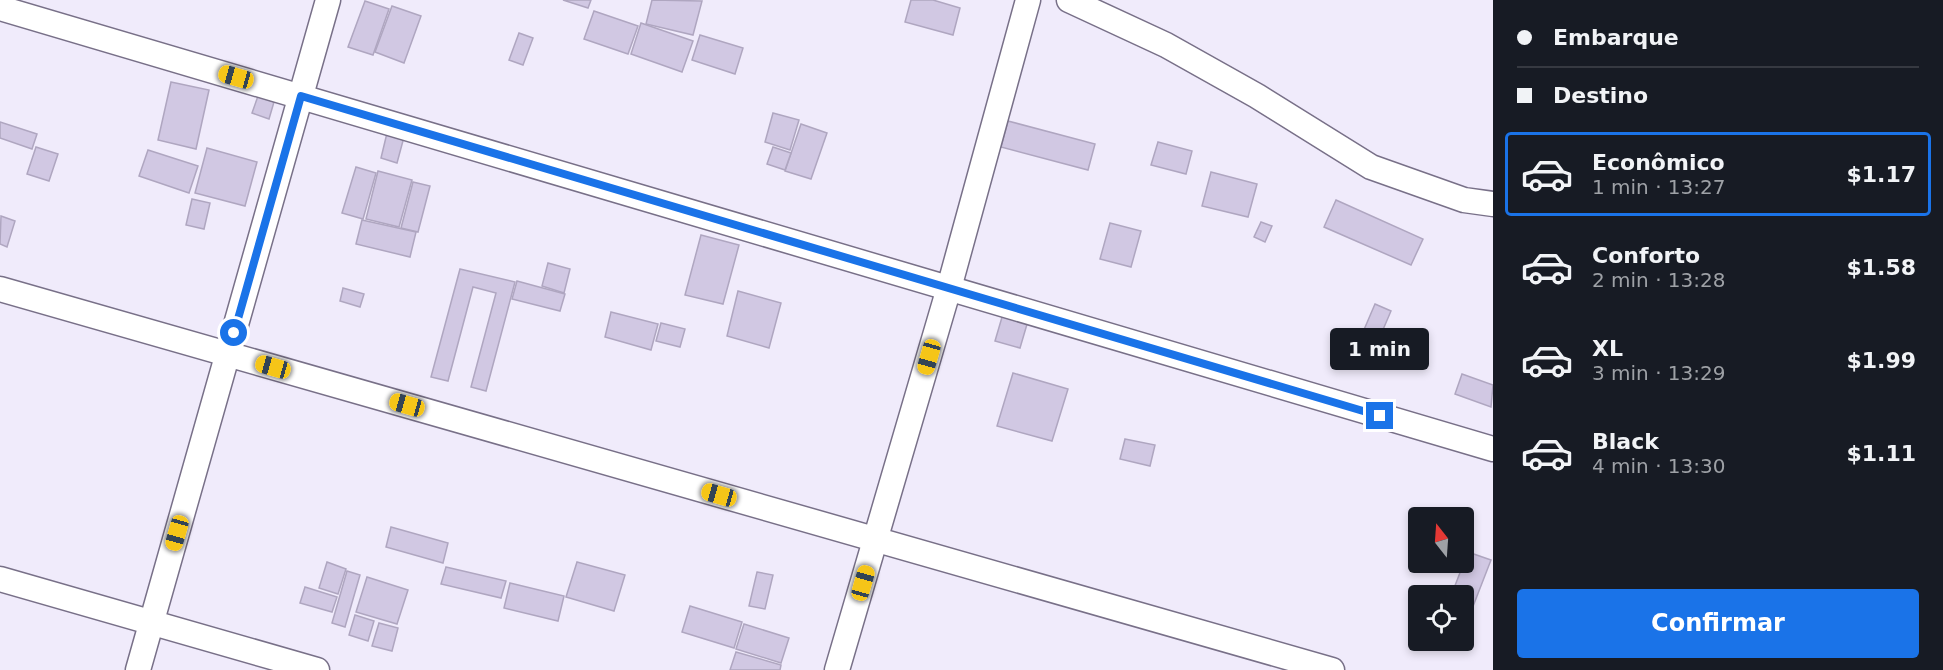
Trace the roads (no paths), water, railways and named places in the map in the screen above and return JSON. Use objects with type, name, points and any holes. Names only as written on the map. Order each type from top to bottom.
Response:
[{"type":"street","points":[[138,670],[328,0]]},
{"type":"street","points":[[837,670],[949,288],[1028,0]]},
{"type":"street","points":[[1069,0],[1166,45],[1257,96],[1371,167],[1464,200],[1493,204]]},
{"type":"street","points":[[0,8],[1493,449]]},
{"type":"street","points":[[0,289],[1332,670]]},
{"type":"street","points":[[0,579],[317,670]]}]
